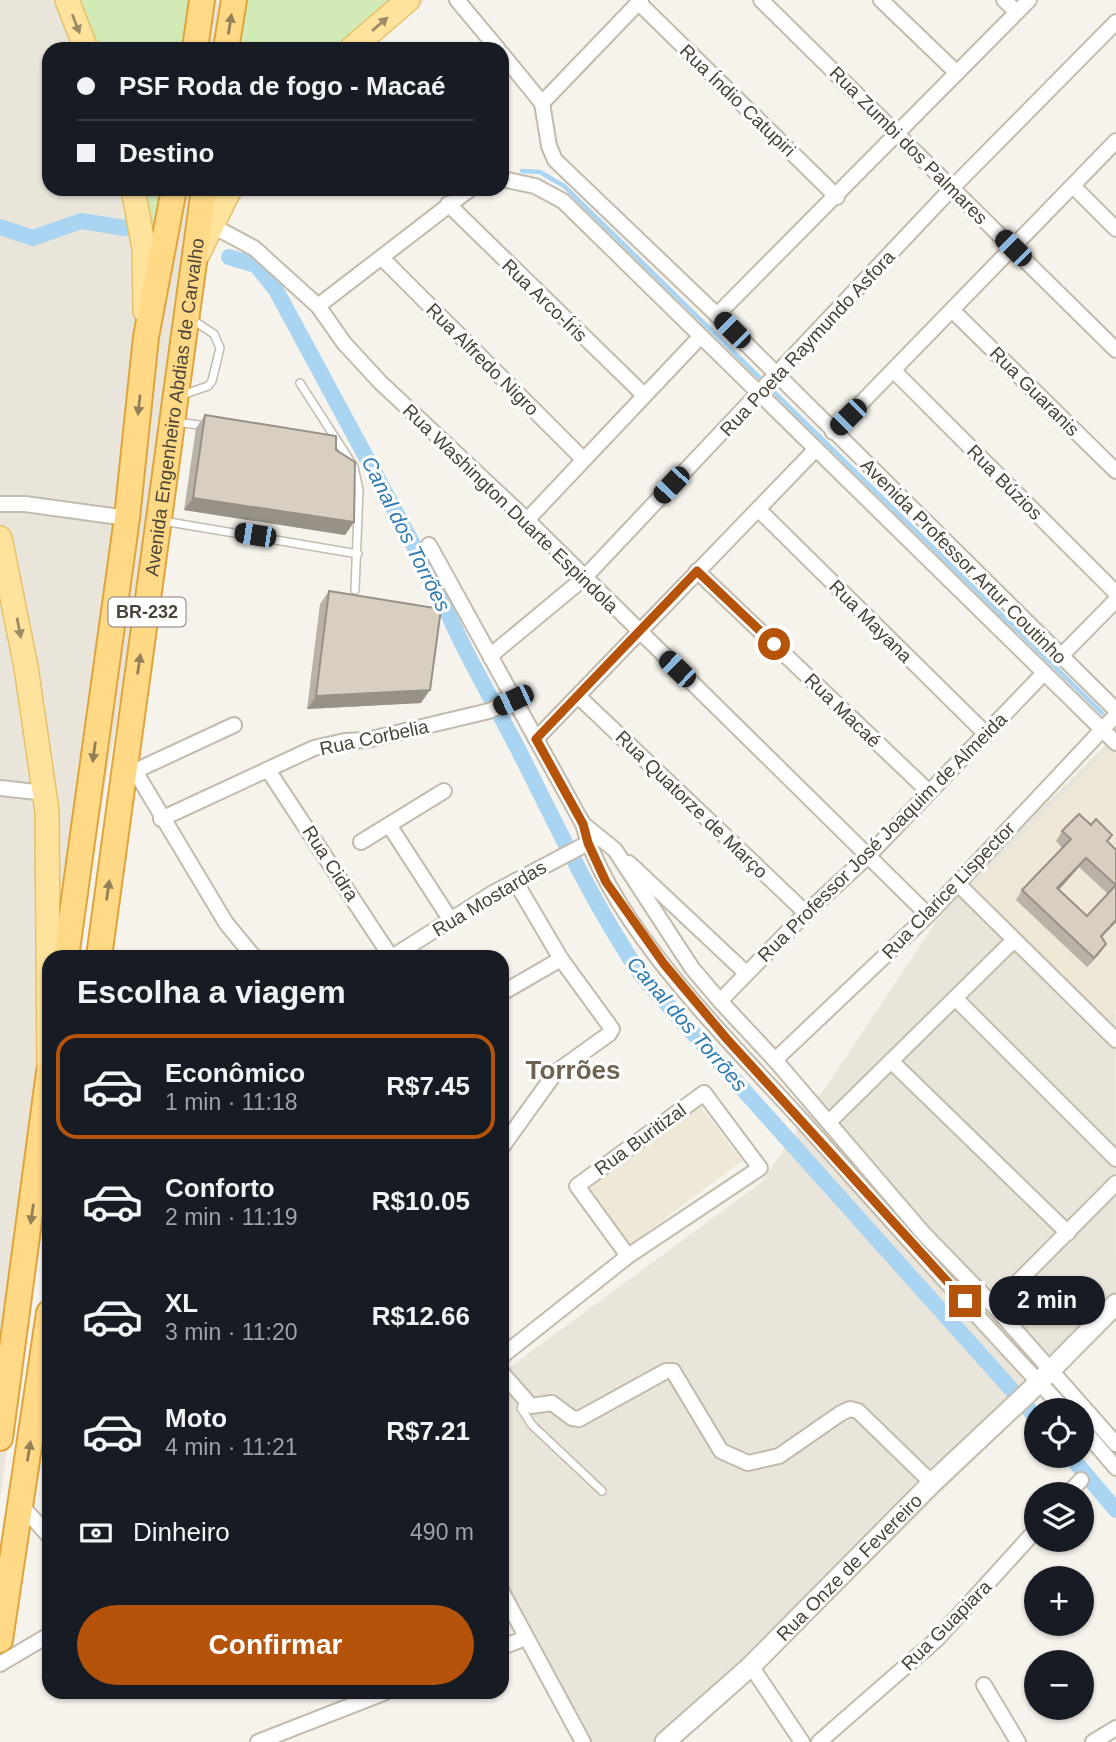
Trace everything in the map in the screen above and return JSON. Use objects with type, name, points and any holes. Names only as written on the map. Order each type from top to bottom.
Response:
[{"type":"highway","points":[[196,42],[202,0]]},
{"type":"highway","points":[[227,42],[234,0]]},
{"type":"highway","name":"Avenida Engenheiro Abdias de Carvalho","points":[[67,950],[127,518],[146,337],[173,196]]},
{"type":"highway","name":"Avenida Engenheiro Abdias de Carvalho","points":[[105,950],[173,410],[204,196]]},
{"type":"highway","points":[[0,1438],[42,1125]]},
{"type":"highway","points":[[0,1640],[42,1359]]},
{"type":"main road","points":[[67,0],[83,42]]},
{"type":"main road","points":[[359,42],[408,0]]},
{"type":"main road","name":"Avenida Engenheiro Abdias de Carvalho","points":[[133,196],[144,248],[146,337]]},
{"type":"main road","points":[[193,267],[226,196]]},
{"type":"main road","points":[[0,538],[26,667],[45,793],[47,950]]},
{"type":"street","points":[[457,0],[492,42]]},
{"type":"street","name":"Rua Zumbi dos Palmares","points":[[761,0],[1116,350]]},
{"type":"street","points":[[881,0],[957,73]]},
{"type":"street","points":[[1004,0],[1017,12]]},
{"type":"street","points":[[717,316],[1029,0]]},
{"type":"street","points":[[509,63],[542,103],[640,1]]},
{"type":"street","name":"Rua Índio Catupiri","points":[[640,1],[837,197]]},
{"type":"street","name":"Rua Poeta Raymundo Asfora","points":[[491,656],[584,578],[952,188],[1116,22]]},
{"type":"street","name":"Avenida Professor Artur Coutinho","points":[[542,103],[549,146],[555,160],[777,375],[1116,713]]},
{"type":"street","points":[[833,432],[1116,141]]},
{"type":"street","name":"Avenida Professor Artur Coutinho","points":[[509,180],[535,186],[563,201],[1116,743]]},
{"type":"street","points":[[1073,186],[1116,229]]},
{"type":"street","points":[[318,306],[460,196]]},
{"type":"street","name":"Rua Arco-Íris","points":[[448,204],[643,394]]},
{"type":"street","name":"Rua Washington Duarte Espindola","points":[[211,225],[254,248],[318,306],[344,343],[380,382],[527,520],[928,915]]},
{"type":"street","name":"Rua Alfredo Nigro","points":[[382,258],[583,459]]},
{"type":"street","name":"Rua Guaranis","points":[[953,311],[1116,471]]},
{"type":"street","points":[[527,520],[643,394],[700,337]]},
{"type":"street","name":"Rua Búzios","points":[[894,371],[1116,593]]},
{"type":"street","points":[[536,739],[816,449]]},
{"type":"street","points":[[0,504],[25,504],[127,518]]},
{"type":"street","name":"Rua Mayana","points":[[758,509],[985,733]]},
{"type":"street","points":[[429,545],[583,824],[615,850],[746,973]]},
{"type":"street","name":"Rua Macaé","points":[[697,571],[928,791]]},
{"type":"street","points":[[1061,656],[1116,600]]},
{"type":"street","name":"Rua Professor José Joaquim de Almeida","points":[[720,1001],[806,913],[868,856],[1044,673]]},
{"type":"street","name":"Rua Quatorze de Março","points":[[578,696],[806,913]]},
{"type":"street","name":"Rua Corbelia","points":[[161,819],[330,744],[366,740],[489,711],[514,700]]},
{"type":"street","name":"Rua Clarice Lispector","points":[[775,1060],[928,915],[1116,713]]},
{"type":"street","points":[[234,725],[129,772],[226,923],[248,950]]},
{"type":"street","name":"Rua Cidra","points":[[268,770],[387,950]]},
{"type":"street","points":[[0,788],[45,793]]},
{"type":"street","points":[[361,842],[443,790]]},
{"type":"street","points":[[583,824],[582,845],[664,964],[726,1038],[1054,1398]]},
{"type":"street","points":[[389,825],[450,919]]},
{"type":"street","name":"Rua Mostardas","points":[[403,950],[450,919],[582,845]]},
{"type":"street","points":[[615,850],[654,914],[692,968],[925,1234],[994,1307],[1039,1382],[1113,1434]]},
{"type":"street","points":[[509,1138],[556,1072],[610,1030],[561,959],[515,881]]},
{"type":"street","points":[[958,884],[1116,1040]]},
{"type":"street","points":[[829,1122],[1014,940]]},
{"type":"street","points":[[509,989],[561,959]]},
{"type":"street","points":[[955,998],[1116,1159]]},
{"type":"street","points":[[891,1061],[1068,1233]]},
{"type":"street","name":"Rua Buritizal","points":[[704,1093],[760,1168],[628,1256],[577,1186],[704,1093]]},
{"type":"street","points":[[994,1307],[1116,1182]]},
{"type":"street","points":[[509,1350],[628,1256]]},
{"type":"street","name":"Rua Onze de Fevereiro","points":[[665,1742],[751,1666],[932,1483],[1039,1382],[1116,1304]]},
{"type":"street","points":[[509,1380],[531,1406],[552,1403],[572,1418],[584,1419],[666,1371],[677,1373],[721,1451],[748,1463],[779,1456],[850,1409],[863,1414],[932,1483]]},
{"type":"street","points":[[1094,1442],[1116,1468]]},
{"type":"street","points":[[20,1504],[42,1528]]},
{"type":"street","name":"Rua Guapiara","points":[[819,1742],[937,1639],[1024,1543]]},
{"type":"street","points":[[509,1605],[583,1742]]},
{"type":"street","points":[[509,1644],[526,1638]]},
{"type":"street","points":[[0,1664],[42,1639]]},
{"type":"street","points":[[751,1666],[802,1742]]},
{"type":"street","points":[[984,1685],[1018,1742]]},
{"type":"street","points":[[258,1742],[368,1699]]},
{"type":"street","points":[[1093,1742],[1116,1728]]},
{"type":"lane","points":[[173,410],[208,386],[215,376],[220,348],[214,334],[186,316]]},
{"type":"lane","points":[[300,383],[354,467],[359,490],[355,590]]},
{"type":"lane","points":[[173,410],[214,428]]},
{"type":"lane","points":[[329,444],[342,445]]},
{"type":"lane","points":[[159,520],[358,554]]},
{"type":"lane","points":[[524,1395],[521,1408],[532,1425],[602,1491]]},
{"type":"shaded area","points":[[0,0],[425,0],[380,42],[42,42],[42,196],[243,196],[213,241],[190,296],[88,885],[53,950],[42,950],[42,1205],[0,1500]]},
{"type":"shaded area","points":[[1115,736],[1116,1320],[1037,1398],[1024,1398],[1024,1411],[752,1679],[679,1742],[573,1742],[509,1619],[509,1368],[762,1182],[955,893]]},
{"type":"shaded area","points":[[1109,749],[1116,755],[1116,1010],[1108,1018],[970,888]]},
{"type":"shaded area","points":[[700,1106],[742,1161],[628,1246],[586,1191]]},
{"type":"green space","points":[[73,0],[209,0],[202,42],[88,42]]},
{"type":"green space","points":[[238,0],[400,0],[354,42],[231,42]]},
{"type":"green space","points":[[142,196],[176,196],[167,236],[149,221]]},
{"type":"building","points":[[205,415],[336,436],[336,450],[355,462],[354,522],[193,498]]},
{"type":"building","points":[[329,591],[441,609],[430,690],[316,696]]},
{"type":"building","points":[[1079,814],[1091,825],[1096,819],[1112,835],[1107,841],[1116,850],[1116,885],[1116,920],[1101,936],[1106,944],[1094,958],[1022,890],[1071,839],[1062,831]],"holes":[[[1086,858],[1116,885],[1087,916],[1057,888]]]},
{"type":"waterway","points":[[522,171],[540,172],[564,186],[759,377]]},
{"type":"waterway","points":[[0,227],[33,238],[81,221],[125,228]]},
{"type":"waterway","name":"Canal dos Torrões","points":[[229,257],[256,265],[276,290],[441,596],[468,655],[576,864],[641,975],[1024,1404]]},
{"type":"waterway","points":[[775,393],[1102,713]]},
{"type":"waterway","name":"Canal dos Torrões","points":[[1080,1468],[1116,1510]]},
{"type":"district","name":"Torrões","points":[[573,1070]]},
{"type":"route","points":[[774,644],[697,571],[536,739],[583,824],[588,843],[606,882],[638,930],[726,1038],[965,1301]]}]
